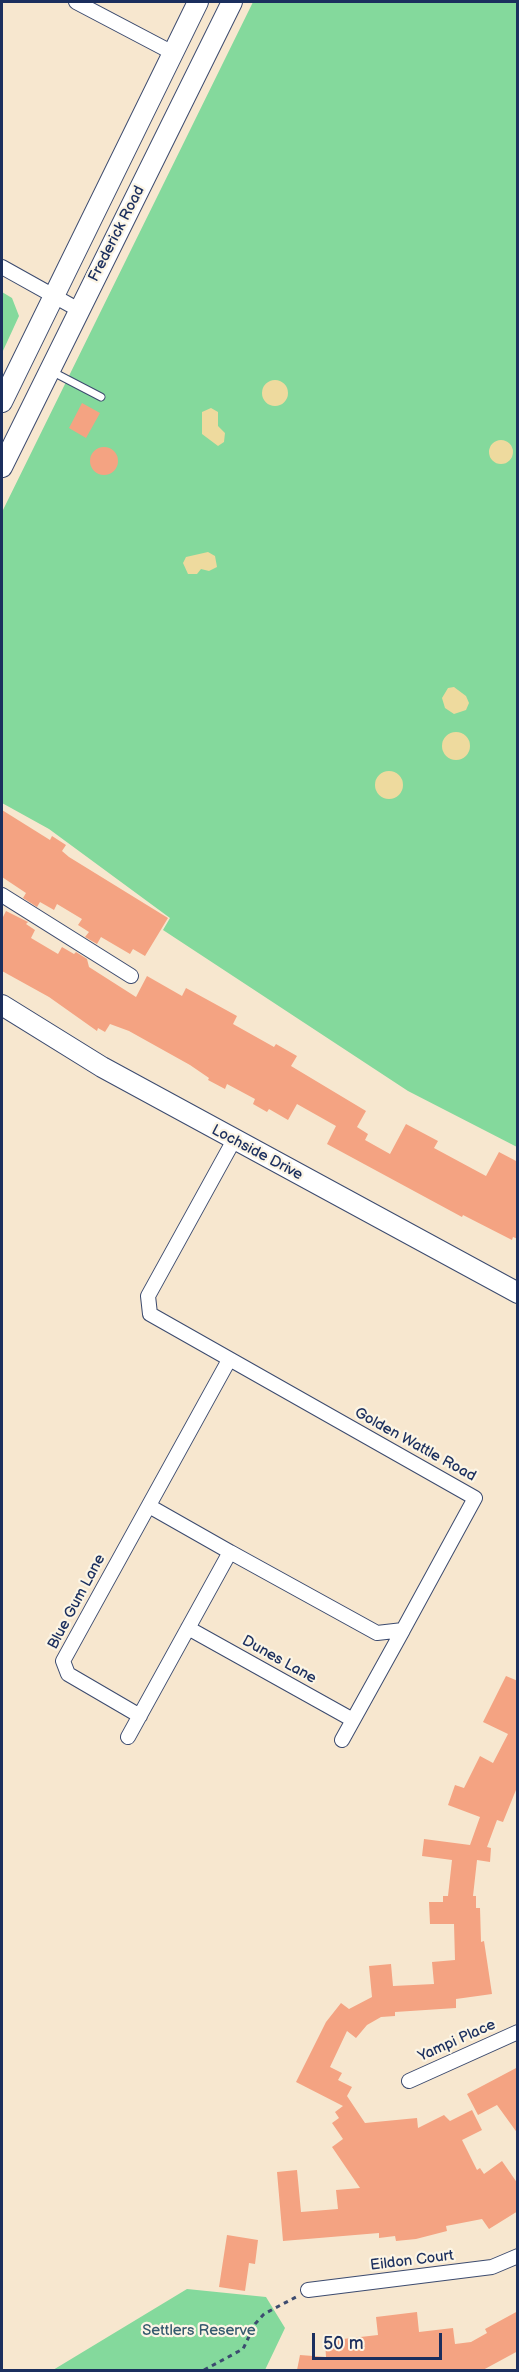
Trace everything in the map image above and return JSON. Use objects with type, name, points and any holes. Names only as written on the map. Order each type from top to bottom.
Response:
[{"type":"main road","name":"Frederick Road","points":[[2,402],[198,2]]},
{"type":"main road","name":"Frederick Road","points":[[2,467],[232,2]]},
{"type":"main road","name":"Lochside Drive","points":[[2,1005],[102,1067],[518,1293]]},
{"type":"street","points":[[76,2],[173,53]]},
{"type":"street","points":[[2,267],[79,310]]},
{"type":"street","points":[[2,894],[132,976]]},
{"type":"street","name":"Golden Wattle Road","points":[[234,1140],[148,1296],[150,1314],[475,1498],[403,1630]]},
{"type":"street","name":"Blue Gum Lane","points":[[140,1716],[68,1674],[63,1661],[229,1360]]},
{"type":"street","points":[[148,1506],[376,1633],[403,1630]]},
{"type":"street","points":[[128,1737],[230,1552]]},
{"type":"street","name":"Dunes Lane","points":[[188,1628],[353,1720]]},
{"type":"street","points":[[342,1740],[403,1630]]},
{"type":"street","name":"Yampi Place","points":[[409,2081],[518,2032]]},
{"type":"street","name":"Eildon Court","points":[[308,2290],[492,2267],[518,2256]]},
{"type":"lane","points":[[49,370],[101,397]]},
{"type":"path","points":[[204,2370],[243,2349],[255,2324],[264,2314],[308,2290]]},
{"type":"green space","points":[[253,2],[517,2],[517,1147],[408,1091],[163,930],[170,918],[49,829],[2,803],[2,512]]},
{"type":"green space","points":[[2,292],[12,298],[19,316],[2,353]]},
{"type":"green space","name":"Settlers Reserve","points":[[187,2289],[266,2297],[285,2328],[265,2370],[53,2370]]},
{"type":"sand","points":[[275,380],[284,384],[288,393],[284,402],[275,406],[266,402],[262,393],[266,384]]},
{"type":"sand","points":[[211,408],[218,412],[218,426],[225,433],[224,442],[218,446],[202,434],[202,412]]},
{"type":"sand","points":[[501,440],[510,443],[513,452],[510,461],[501,464],[492,461],[489,452],[492,443]]},
{"type":"sand","points":[[208,552],[215,556],[217,567],[209,571],[201,569],[197,574],[188,574],[183,563],[186,557]]},
{"type":"sand","points":[[454,687],[466,696],[469,703],[466,710],[454,714],[445,708],[442,698],[448,688]]},
{"type":"sand","points":[[456,732],[466,736],[470,746],[466,756],[456,760],[446,756],[442,746],[446,736]]},
{"type":"sand","points":[[389,771],[399,775],[403,785],[399,795],[389,799],[379,795],[375,785],[379,775]]},
{"type":"building","points":[[82,403],[100,413],[86,438],[69,428]]},
{"type":"building","points":[[104,447],[114,451],[118,461],[114,471],[104,475],[94,471],[90,461],[94,451]]},
{"type":"building","points":[[2,810],[50,840],[52,836],[66,845],[62,851],[69,857],[168,918],[145,956],[133,949],[130,954],[101,937],[97,944],[85,937],[89,932],[78,925],[82,919],[57,904],[54,910],[40,902],[37,907],[23,898],[26,893],[2,877]]},
{"type":"building","points":[[6,911],[28,922],[26,924],[35,930],[31,938],[58,954],[62,947],[74,954],[76,952],[87,959],[89,967],[136,997],[147,976],[182,996],[186,988],[237,1016],[233,1024],[274,1047],[276,1044],[297,1056],[291,1066],[366,1111],[357,1127],[368,1134],[365,1140],[390,1154],[406,1124],[438,1141],[434,1148],[486,1176],[499,1152],[518,1162],[518,1239],[513,1237],[512,1240],[463,1215],[462,1217],[327,1144],[336,1126],[297,1104],[288,1120],[269,1109],[267,1112],[253,1104],[255,1099],[227,1084],[225,1089],[208,1080],[209,1078],[190,1065],[129,1031],[110,1024],[105,1032],[98,1028],[97,1031],[49,997],[2,971],[2,919]]},
{"type":"building","points":[[506,1676],[518,1681],[518,1785],[503,1822],[497,1820],[487,1847],[491,1848],[490,1862],[477,1860],[473,1896],[476,1896],[476,1908],[480,1908],[481,1942],[484,1941],[492,1994],[456,1999],[456,2008],[395,2012],[395,2016],[381,2017],[367,2025],[356,2038],[347,2031],[330,2067],[342,2073],[338,2080],[352,2087],[347,2096],[365,2123],[417,2118],[418,2128],[444,2115],[450,2121],[472,2110],[482,2130],[462,2140],[477,2170],[480,2168],[484,2174],[502,2161],[518,2184],[518,2211],[489,2229],[482,2219],[446,2226],[447,2231],[416,2239],[396,2241],[395,2236],[379,2238],[379,2233],[283,2241],[277,2172],[297,2170],[301,2212],[338,2209],[336,2190],[360,2188],[332,2147],[343,2139],[332,2123],[339,2118],[335,2112],[343,2106],[296,2082],[326,2022],[341,2003],[349,2009],[372,1997],[369,1966],[391,1964],[393,1986],[434,1984],[432,1962],[455,1960],[454,1924],[430,1924],[429,1902],[443,1902],[443,1896],[448,1896],[452,1860],[422,1856],[424,1839],[470,1845],[480,1817],[448,1805],[455,1785],[464,1788],[480,1756],[493,1763],[508,1734],[483,1722]]},
{"type":"building","points":[[518,2067],[518,2134],[497,2105],[478,2115],[467,2094]]},
{"type":"building","points":[[227,2235],[258,2240],[255,2264],[249,2263],[245,2291],[219,2287]]},
{"type":"building","points":[[518,2311],[518,2351],[483,2370],[297,2370],[300,2355],[326,2357],[325,2341],[378,2335],[376,2317],[417,2312],[419,2332],[453,2328],[455,2344],[471,2342],[487,2333],[485,2329]]}]
